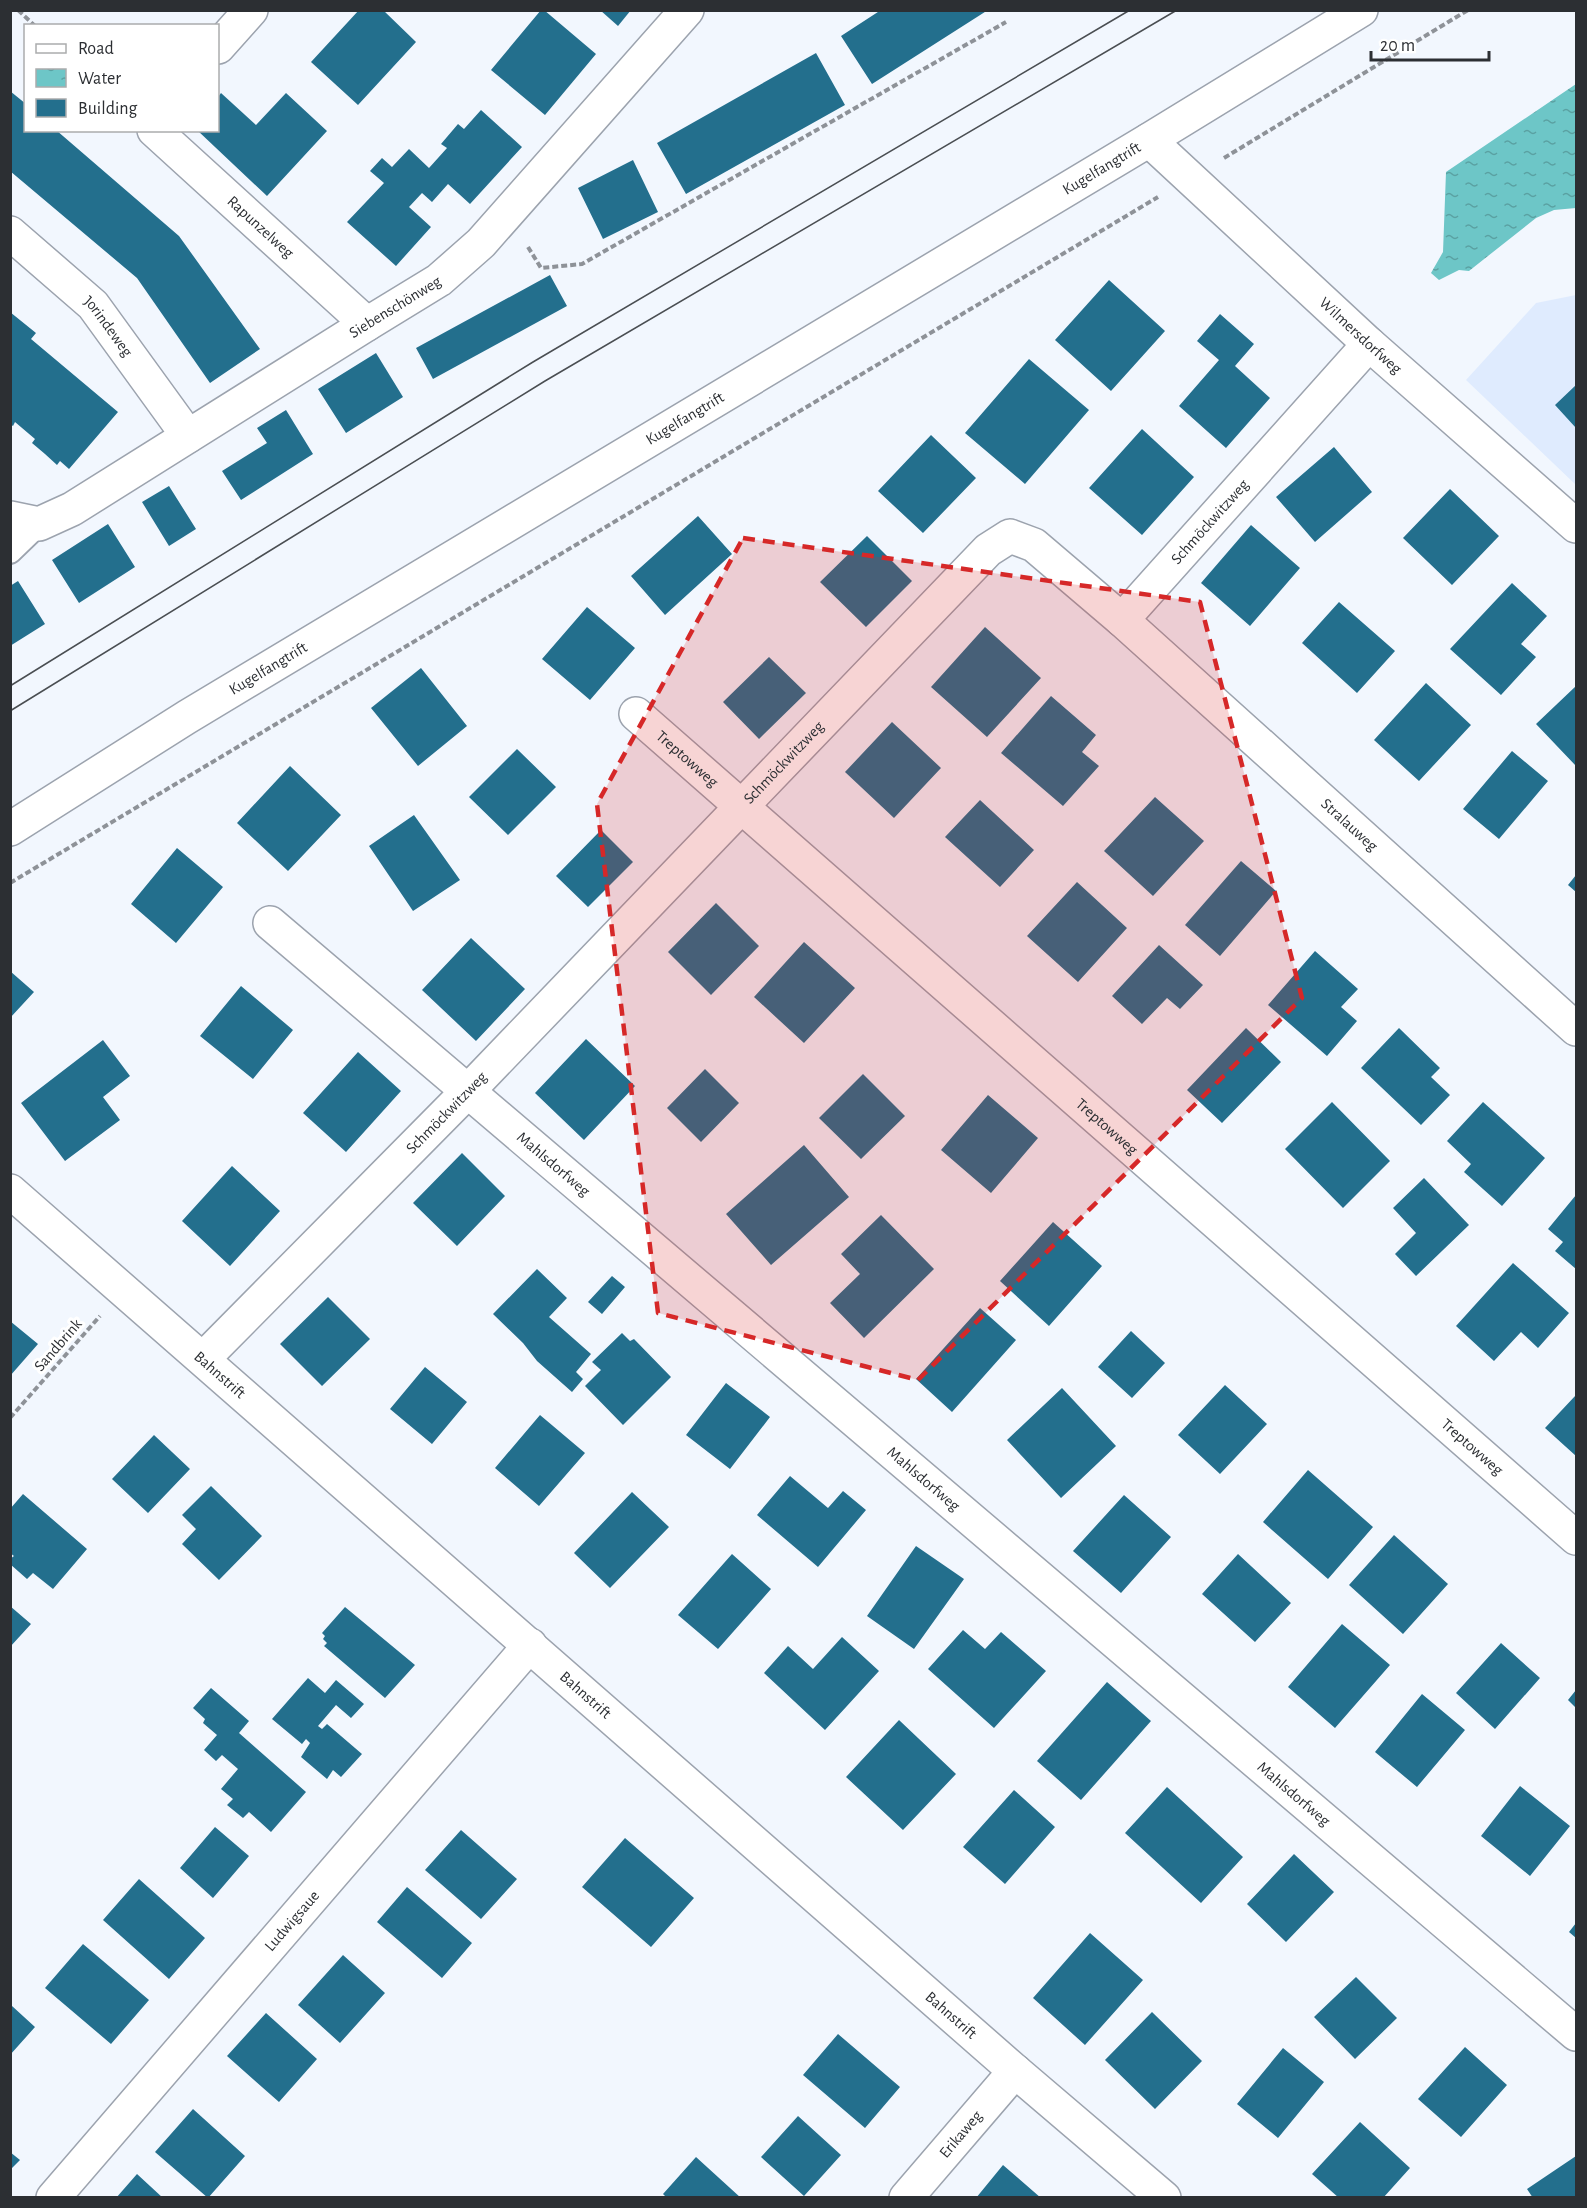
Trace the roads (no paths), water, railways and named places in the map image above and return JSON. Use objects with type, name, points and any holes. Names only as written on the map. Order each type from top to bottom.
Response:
[{"type":"street","points":[[219,46],[250,10]]},
{"type":"street","name":"Siebenschönweg","points":[[25,521],[72,509],[439,280],[481,243],[687,10]]},
{"type":"street","name":"Kugelfangtrift","points":[[10,829],[187,717],[1149,140],[1360,10]]},
{"type":"street","name":"Rapunzelweg","points":[[156,132],[367,324]]},
{"type":"street","name":"Wilmersdorfweg","points":[[1149,140],[1369,344],[1576,526]]},
{"type":"street","name":"Jorindeweg","points":[[10,233],[93,305],[188,436]]},
{"type":"street","name":"Schmöckwitzweg","points":[[204,1358],[468,1091],[988,550],[1011,536],[1034,545],[1122,620],[1369,344]]},
{"type":"street","name":"Stralauweg","points":[[1122,620],[1576,1029]]},
{"type":"street","name":"Treptowweg","points":[[636,714],[1576,1538]]},
{"type":"street","name":"Mahlsdorfweg","points":[[270,922],[1576,2034]]},
{"type":"street","name":"Bahnstrift","points":[[10,1191],[204,1358],[1015,2071],[1164,2198]]},
{"type":"street","name":"Ludwigsaue","points":[[53,2198],[530,1644]]},
{"type":"street","name":"Erikaweg","points":[[906,2198],[1015,2071]]},
{"type":"lane","name":"Siebenschönweg","points":[[10,552],[25,521]]},
{"type":"water","points":[[1576,84],[1576,208],[1554,210],[1536,218],[1469,271],[1459,270],[1439,280],[1431,273],[1443,252],[1446,172]]},
{"type":"tram line","points":[[10,686],[533,362],[1130,10]]},
{"type":"tram line","points":[[10,711],[545,381],[1177,10]]}]
